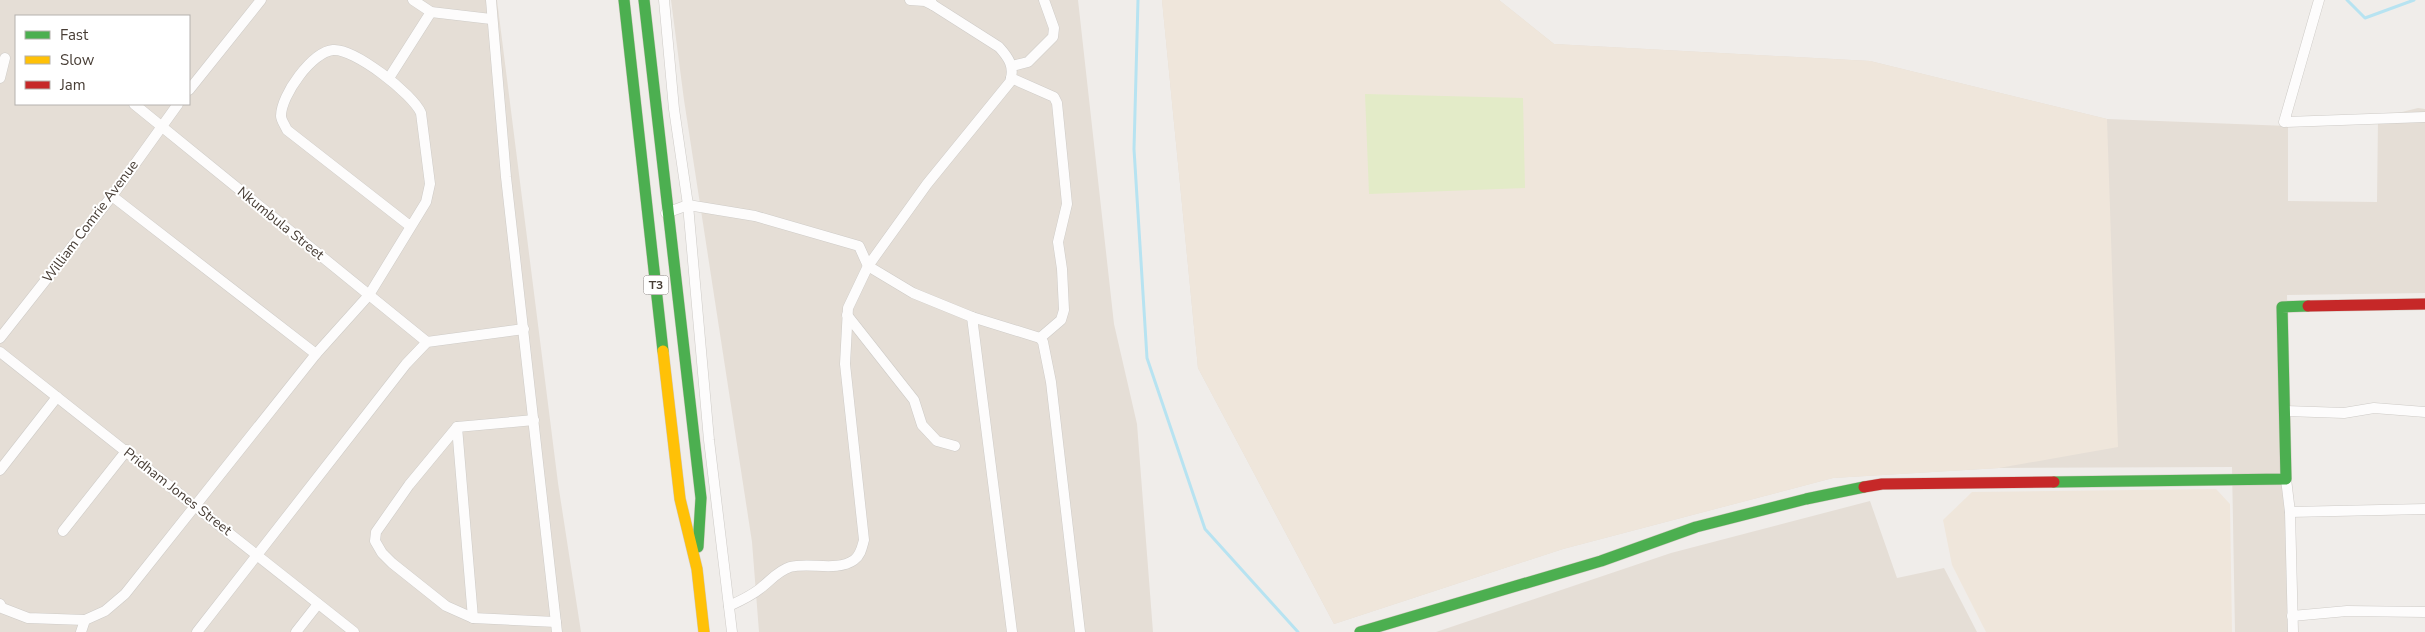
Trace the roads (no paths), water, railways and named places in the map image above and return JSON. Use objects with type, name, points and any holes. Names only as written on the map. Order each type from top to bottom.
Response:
[{"type":"main road","name":"T3","points":[[624,0],[680,499],[697,569],[704,632]]},
{"type":"main road","name":"T3","points":[[644,0],[701,498],[697,569]]},
{"type":"main road","points":[[1360,632],[1601,561],[1696,527],[1806,499],[1882,484],[2286,479],[2286,411],[2282,308],[2425,304]]},
{"type":"street","points":[[190,89],[261,0]]},
{"type":"street","points":[[413,0],[431,12],[491,19]]},
{"type":"street","points":[[491,0],[491,19],[506,177],[524,329],[534,420],[556,627],[473,618],[446,606],[392,563],[375,542],[376,532],[409,484],[457,427],[534,420]]},
{"type":"street","points":[[664,0],[674,109],[688,205],[709,440],[732,632]]},
{"type":"street","points":[[729,606],[762,588],[778,572],[804,565],[840,564],[854,561],[860,555],[864,540],[845,364],[846,315],[868,266],[927,184],[1011,78],[1012,66],[1008,56],[998,47],[932,2],[910,0]]},
{"type":"street","points":[[1012,66],[1028,62],[1053,37],[1054,28],[1044,0]]},
{"type":"street","points":[[2319,0],[2284,122],[2425,117]]},
{"type":"street","points":[[389,78],[431,12]]},
{"type":"street","points":[[1,607],[28,618],[85,620],[104,611],[125,594],[316,354],[369,295],[426,202],[430,193],[421,113],[412,97],[389,78],[344,52],[334,50],[323,53],[301,73],[283,103],[281,118],[287,130],[410,226]]},
{"type":"street","points":[[0,78],[3,57]]},
{"type":"street","points":[[1011,78],[1054,97],[1057,102],[1067,204],[1058,242],[1062,269],[1064,310],[1061,320],[1040,338]]},
{"type":"street","name":"Nkumbula Street","points":[[135,105],[427,342]]},
{"type":"street","name":"William Comrie Avenue","points":[[0,338],[112,196],[160,125],[177,105]]},
{"type":"street","points":[[112,196],[316,354]]},
{"type":"street","points":[[649,221],[688,205],[755,216],[859,246],[868,266],[913,293],[972,318],[1040,338],[1043,342],[1051,382],[1080,632]]},
{"type":"street","points":[[846,315],[914,400],[922,425],[936,441],[955,446]]},
{"type":"street","points":[[972,318],[1012,632]]},
{"type":"street","points":[[197,632],[259,555],[406,364],[427,342],[524,329]]},
{"type":"street","name":"Pridham Jones Street","points":[[0,352],[127,450],[354,632]]},
{"type":"street","points":[[0,470],[57,397]]},
{"type":"street","points":[[2286,411],[2344,413],[2374,408],[2425,412]]},
{"type":"street","points":[[457,427],[473,618]]},
{"type":"street","points":[[63,531],[127,450]]},
{"type":"street","points":[[2286,479],[2290,512],[2293,632]]},
{"type":"street","points":[[2290,512],[2425,509]]},
{"type":"street","points":[[296,632],[318,604]]},
{"type":"street","points":[[2292,616],[2347,611],[2425,612]]},
{"type":"street","points":[[81,632],[85,620]]},
{"type":"waterway","points":[[1138,0],[1134,149],[1147,358],[1205,529],[1298,632]]},
{"type":"waterway","points":[[2347,0],[2365,18],[2414,0]]}]
